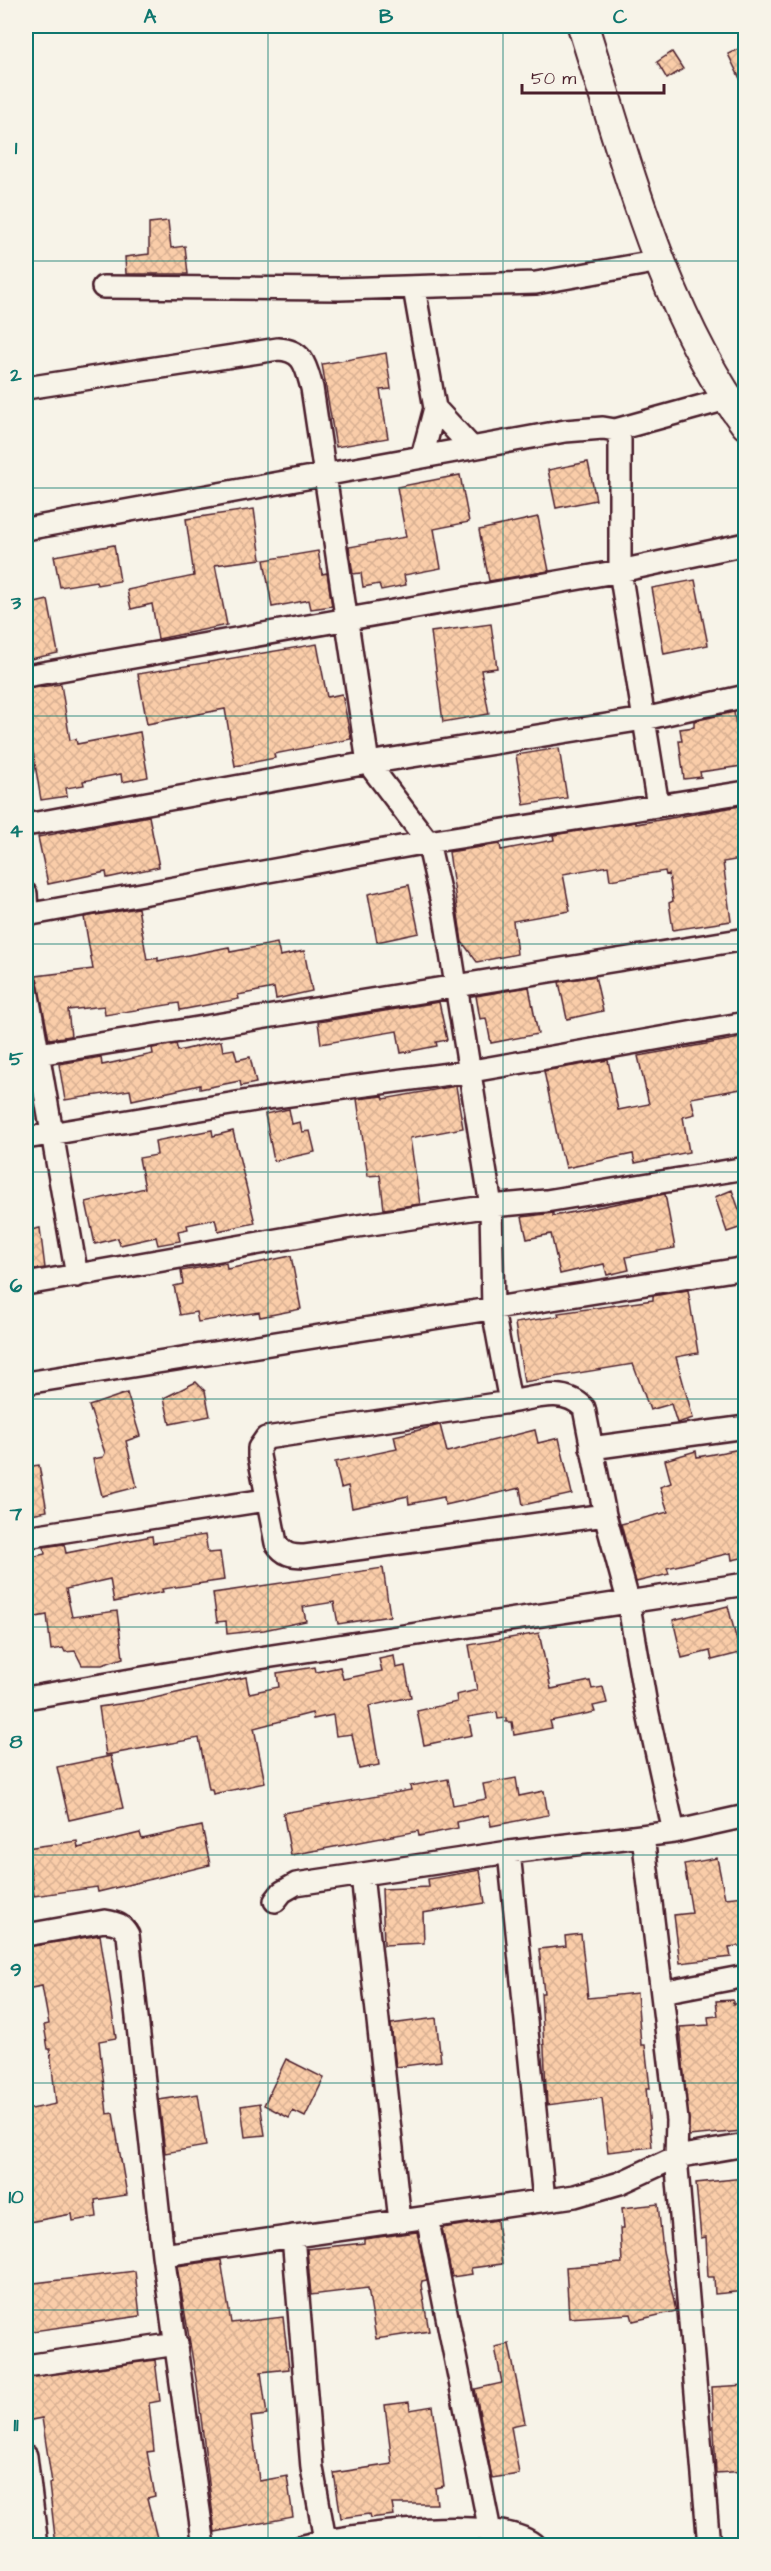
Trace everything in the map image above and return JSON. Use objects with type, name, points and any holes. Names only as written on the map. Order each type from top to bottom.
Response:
[{"type":"street","points":[[583,26],[660,261],[697,344],[727,399],[746,424]]},
{"type":"street","points":[[104,287],[414,288],[536,283],[660,261]]},
{"type":"street","points":[[414,288],[435,408],[422,457]]},
{"type":"street","points":[[26,388],[220,356],[290,349],[299,354],[304,362],[325,474],[368,763],[428,842],[445,916],[472,1071],[491,1206],[493,1310],[510,1402]]},
{"type":"street","points":[[26,529],[565,431],[603,428],[615,430],[727,399]]},
{"type":"street","points":[[435,408],[472,448]]},
{"type":"street","points":[[615,430],[620,440],[620,571],[658,806]]},
{"type":"street","points":[[26,676],[620,571],[746,544]]},
{"type":"street","points":[[26,825],[368,763],[644,719],[746,696]]},
{"type":"street","points":[[26,908],[746,792]]},
{"type":"street","points":[[32,1055],[746,939]]},
{"type":"street","points":[[26,984],[32,1055],[51,1134],[77,1276]]},
{"type":"street","points":[[26,1138],[267,1098],[472,1071],[746,1023]]},
{"type":"street","points":[[26,1284],[351,1227],[491,1206],[546,1201],[746,1168]]},
{"type":"street","points":[[26,1383],[746,1269]]},
{"type":"street","points":[[605,1515],[291,1556],[281,1551],[276,1543],[266,1500],[259,1448],[266,1438],[556,1395],[577,1401],[584,1407],[605,1515],[628,1600],[646,1705],[674,1832]]},
{"type":"street","points":[[591,1448],[746,1427]]},
{"type":"street","points":[[26,1537],[266,1500]]},
{"type":"street","points":[[26,1698],[628,1600],[746,1584]]},
{"type":"street","points":[[274,1901],[282,1892],[296,1884],[509,1852],[674,1832],[746,1816]]},
{"type":"street","points":[[643,1836],[677,2120],[676,2157],[709,2546]]},
{"type":"street","points":[[509,1852],[544,2200]]},
{"type":"street","points":[[362,1875],[400,2221]]},
{"type":"street","points":[[26,1935],[105,1921],[124,1926],[128,1935],[163,2255],[204,2546]]},
{"type":"street","points":[[662,1992],[746,1976]]},
{"type":"street","points":[[163,2255],[544,2200],[598,2190],[676,2157],[746,2145]]},
{"type":"street","points":[[428,2217],[490,2531]]},
{"type":"street","points":[[293,2236],[312,2468],[325,2540]]},
{"type":"street","points":[[26,2366],[177,2344]]},
{"type":"street","points":[[26,2456],[37,2546]]},
{"type":"street","points":[[303,2546],[325,2540],[400,2531],[469,2529],[512,2534],[535,2546]]},
{"type":"building","points":[[746,45],[746,91],[728,54]]},
{"type":"building","points":[[672,52],[683,69],[667,79],[657,62]]},
{"type":"building","points":[[168,221],[171,248],[185,246],[188,274],[126,274],[125,257],[149,254],[149,223]]},
{"type":"building","points":[[386,353],[391,389],[380,390],[388,438],[336,447],[322,364]]},
{"type":"building","points":[[588,462],[596,500],[556,508],[548,470]]},
{"type":"building","points":[[460,475],[469,522],[434,529],[441,568],[404,575],[406,585],[381,590],[379,584],[363,587],[361,573],[353,574],[349,547],[406,537],[397,487]]},
{"type":"building","points":[[254,509],[261,559],[215,565],[227,625],[158,639],[152,604],[131,609],[127,590],[194,576],[186,519]]},
{"type":"building","points":[[538,517],[549,571],[489,581],[479,530]]},
{"type":"building","points":[[114,545],[120,581],[97,585],[96,581],[60,587],[54,556]]},
{"type":"building","points":[[318,551],[322,574],[327,573],[332,606],[311,609],[309,600],[272,607],[264,560]]},
{"type":"building","points":[[695,580],[708,645],[664,654],[652,588]]},
{"type":"building","points":[[48,600],[58,653],[26,660],[26,605]]},
{"type":"building","points":[[491,624],[497,668],[481,670],[489,714],[443,722],[431,632]]},
{"type":"building","points":[[317,644],[327,697],[342,694],[351,739],[274,754],[275,758],[235,766],[225,709],[147,724],[138,674]]},
{"type":"building","points":[[61,684],[70,740],[76,739],[77,744],[140,732],[148,777],[122,782],[121,774],[83,781],[84,785],[66,788],[67,796],[41,800],[31,740],[26,741],[26,689]]},
{"type":"building","points":[[734,712],[742,766],[700,772],[701,777],[684,779],[679,741],[682,741],[680,729],[694,727],[694,721]]},
{"type":"building","points":[[559,748],[567,798],[524,805],[516,755]]},
{"type":"building","points":[[746,805],[746,858],[723,862],[731,921],[673,930],[669,903],[673,901],[669,874],[666,875],[665,871],[610,880],[608,866],[563,874],[570,911],[513,921],[517,954],[477,962],[462,942],[449,852],[500,844],[501,850],[554,840],[553,835],[636,822],[636,824]]},
{"type":"building","points":[[149,816],[159,867],[107,878],[106,872],[48,884],[38,837]]},
{"type":"building","points":[[409,885],[419,933],[377,942],[368,894]]},
{"type":"building","points":[[138,908],[147,960],[158,958],[158,961],[229,947],[230,952],[277,943],[280,956],[304,951],[312,991],[276,999],[274,988],[238,995],[239,999],[180,1010],[179,1003],[105,1015],[104,1006],[68,1010],[71,1036],[49,1039],[36,976],[93,969],[84,917]]},
{"type":"building","points":[[595,976],[603,1011],[567,1019],[559,982]]},
{"type":"building","points":[[529,987],[538,1034],[491,1043],[486,1018],[480,1019],[476,996]]},
{"type":"building","points":[[439,1002],[447,1040],[436,1042],[437,1046],[401,1053],[397,1031],[321,1044],[318,1022]]},
{"type":"building","points":[[746,1037],[746,1088],[691,1098],[695,1114],[683,1117],[689,1152],[635,1163],[633,1154],[566,1168],[563,1155],[561,1155],[544,1071],[608,1060],[618,1110],[649,1104],[638,1056]]},
{"type":"building","points":[[221,1041],[223,1051],[234,1049],[237,1060],[250,1057],[256,1083],[241,1086],[240,1081],[200,1089],[200,1085],[132,1100],[130,1090],[65,1100],[59,1064],[101,1057],[102,1065],[153,1054],[152,1048],[176,1044],[178,1051]]},
{"type":"building","points":[[456,1086],[463,1128],[410,1138],[420,1204],[384,1209],[380,1175],[368,1176],[357,1099],[383,1096],[384,1099]]},
{"type":"building","points":[[289,1109],[292,1124],[300,1122],[302,1132],[310,1131],[315,1152],[274,1161],[265,1114]]},
{"type":"building","points":[[212,1130],[213,1136],[233,1131],[255,1223],[218,1231],[215,1219],[187,1225],[188,1229],[178,1231],[180,1241],[158,1245],[156,1237],[120,1245],[118,1238],[95,1244],[86,1202],[145,1188],[139,1158],[157,1155],[155,1141]]},
{"type":"building","points":[[732,1190],[745,1226],[727,1232],[715,1197]]},
{"type":"building","points":[[665,1194],[675,1248],[626,1257],[629,1270],[607,1275],[604,1264],[560,1274],[551,1234],[527,1239],[522,1217],[553,1213],[553,1216]]},
{"type":"building","points":[[40,1228],[45,1268],[26,1271],[26,1231]]},
{"type":"building","points":[[291,1256],[301,1309],[260,1317],[259,1312],[198,1322],[196,1312],[180,1315],[174,1286],[183,1284],[181,1271],[226,1263],[227,1269]]},
{"type":"building","points":[[688,1290],[698,1353],[676,1357],[693,1418],[677,1423],[671,1404],[650,1410],[633,1364],[524,1382],[515,1323],[559,1316],[558,1313],[653,1300],[653,1296]]},
{"type":"building","points":[[196,1382],[205,1391],[210,1416],[170,1424],[164,1398]]},
{"type":"building","points":[[127,1393],[140,1436],[126,1441],[137,1487],[102,1496],[93,1459],[103,1457],[105,1453],[89,1406]]},
{"type":"building","points":[[440,1425],[447,1452],[535,1430],[538,1443],[559,1438],[572,1494],[523,1505],[520,1488],[445,1505],[444,1497],[409,1504],[408,1496],[352,1508],[348,1486],[341,1488],[335,1462],[397,1449],[394,1436]]},
{"type":"building","points":[[746,1448],[746,1557],[732,1560],[731,1553],[667,1568],[669,1574],[636,1582],[621,1524],[668,1512],[660,1487],[671,1483],[665,1460],[696,1451],[697,1457]]},
{"type":"building","points":[[39,1465],[47,1511],[26,1515],[26,1467]]},
{"type":"building","points":[[205,1535],[208,1553],[220,1552],[224,1580],[162,1589],[163,1592],[114,1602],[110,1579],[66,1589],[72,1617],[117,1611],[123,1658],[102,1665],[82,1665],[75,1651],[65,1652],[63,1648],[51,1650],[47,1615],[26,1619],[26,1558],[45,1554],[44,1547],[64,1544],[66,1553],[152,1536],[153,1543]]},
{"type":"building","points":[[383,1568],[390,1616],[338,1624],[334,1602],[303,1607],[306,1621],[264,1630],[227,1634],[226,1621],[217,1622],[213,1593]]},
{"type":"building","points":[[728,1606],[740,1653],[712,1660],[710,1651],[682,1658],[673,1620]]},
{"type":"building","points":[[539,1633],[551,1689],[590,1681],[592,1689],[603,1687],[607,1703],[593,1706],[595,1712],[550,1721],[552,1728],[514,1735],[512,1722],[506,1722],[506,1718],[498,1719],[497,1712],[468,1717],[472,1735],[424,1745],[417,1711],[457,1702],[456,1695],[477,1690],[469,1645]]},
{"type":"building","points":[[394,1656],[396,1668],[405,1666],[411,1697],[369,1706],[379,1765],[359,1769],[352,1734],[336,1736],[333,1715],[313,1719],[312,1713],[254,1728],[265,1783],[213,1794],[212,1789],[209,1789],[199,1738],[106,1755],[99,1707],[146,1700],[246,1677],[249,1693],[279,1687],[277,1673],[315,1667],[316,1672],[340,1667],[343,1679],[382,1671],[379,1659]]},
{"type":"building","points":[[111,1756],[123,1808],[69,1820],[57,1767]]},
{"type":"building","points":[[516,1778],[519,1796],[544,1791],[548,1815],[491,1826],[489,1815],[457,1822],[458,1828],[419,1836],[418,1831],[291,1855],[283,1813],[411,1790],[410,1786],[448,1779],[453,1805],[486,1799],[483,1784]]},
{"type":"building","points":[[202,1826],[210,1865],[98,1892],[97,1887],[34,1896],[30,1866],[26,1867],[26,1848],[77,1841],[78,1848],[140,1833],[142,1839]]},
{"type":"building","points":[[717,1858],[725,1898],[746,1896],[746,1945],[729,1947],[731,1957],[680,1963],[674,1915],[692,1913],[684,1864]]},
{"type":"building","points":[[480,1870],[485,1903],[423,1913],[424,1943],[384,1945],[382,1889],[429,1887],[428,1879]]},
{"type":"building","points":[[581,1934],[588,1998],[637,1993],[641,2045],[645,2045],[650,2088],[646,2088],[652,2147],[608,2152],[602,2098],[547,2105],[541,1993],[544,1993],[539,1949],[566,1946],[565,1936]]},
{"type":"building","points":[[100,1935],[116,2038],[99,2041],[107,2114],[113,2113],[127,2195],[95,2200],[97,2217],[73,2221],[72,2214],[29,2222],[26,2200],[26,2110],[56,2104],[50,2049],[48,2049],[44,2025],[49,2024],[42,1986],[26,1989],[26,1947]]},
{"type":"building","points":[[733,2000],[733,2004],[746,2003],[746,2125],[741,2125],[742,2131],[689,2136],[680,2027],[709,2025],[708,2017],[718,2016],[716,2001]]},
{"type":"building","points":[[436,2018],[441,2061],[396,2067],[391,2024]]},
{"type":"building","points":[[286,2059],[324,2078],[305,2117],[293,2111],[289,2118],[264,2105]]},
{"type":"building","points":[[198,2094],[206,2146],[165,2153],[159,2100]]},
{"type":"building","points":[[260,2103],[265,2135],[245,2137],[241,2106]]},
{"type":"building","points":[[744,2178],[746,2291],[715,2294],[714,2277],[708,2277],[706,2237],[701,2238],[696,2183]]},
{"type":"building","points":[[658,2204],[663,2251],[676,2311],[633,2321],[631,2314],[569,2318],[566,2267],[622,2263],[620,2228],[624,2228],[622,2208]]},
{"type":"building","points":[[497,2220],[502,2264],[471,2268],[472,2274],[452,2277],[442,2228]]},
{"type":"building","points":[[417,2232],[427,2280],[422,2281],[421,2285],[429,2331],[376,2339],[368,2288],[311,2295],[307,2249],[364,2243],[364,2239]]},
{"type":"building","points":[[221,2260],[231,2323],[283,2317],[289,2369],[261,2372],[267,2415],[251,2417],[259,2481],[287,2476],[293,2517],[215,2532],[197,2385],[177,2266]]},
{"type":"building","points":[[135,2271],[140,2316],[26,2332],[26,2284]]},
{"type":"building","points":[[509,2344],[525,2423],[511,2426],[519,2474],[492,2478],[475,2389],[502,2383],[495,2347]]},
{"type":"building","points":[[155,2360],[160,2401],[149,2403],[154,2451],[147,2452],[155,2496],[147,2498],[159,2546],[56,2546],[49,2484],[52,2483],[42,2418],[26,2421],[26,2378]]},
{"type":"building","points":[[746,2385],[746,2471],[716,2473],[712,2387]]},
{"type":"building","points":[[409,2402],[410,2410],[433,2406],[444,2486],[435,2488],[437,2504],[392,2504],[394,2515],[370,2518],[369,2514],[341,2518],[334,2473],[392,2464],[385,2405]]}]
